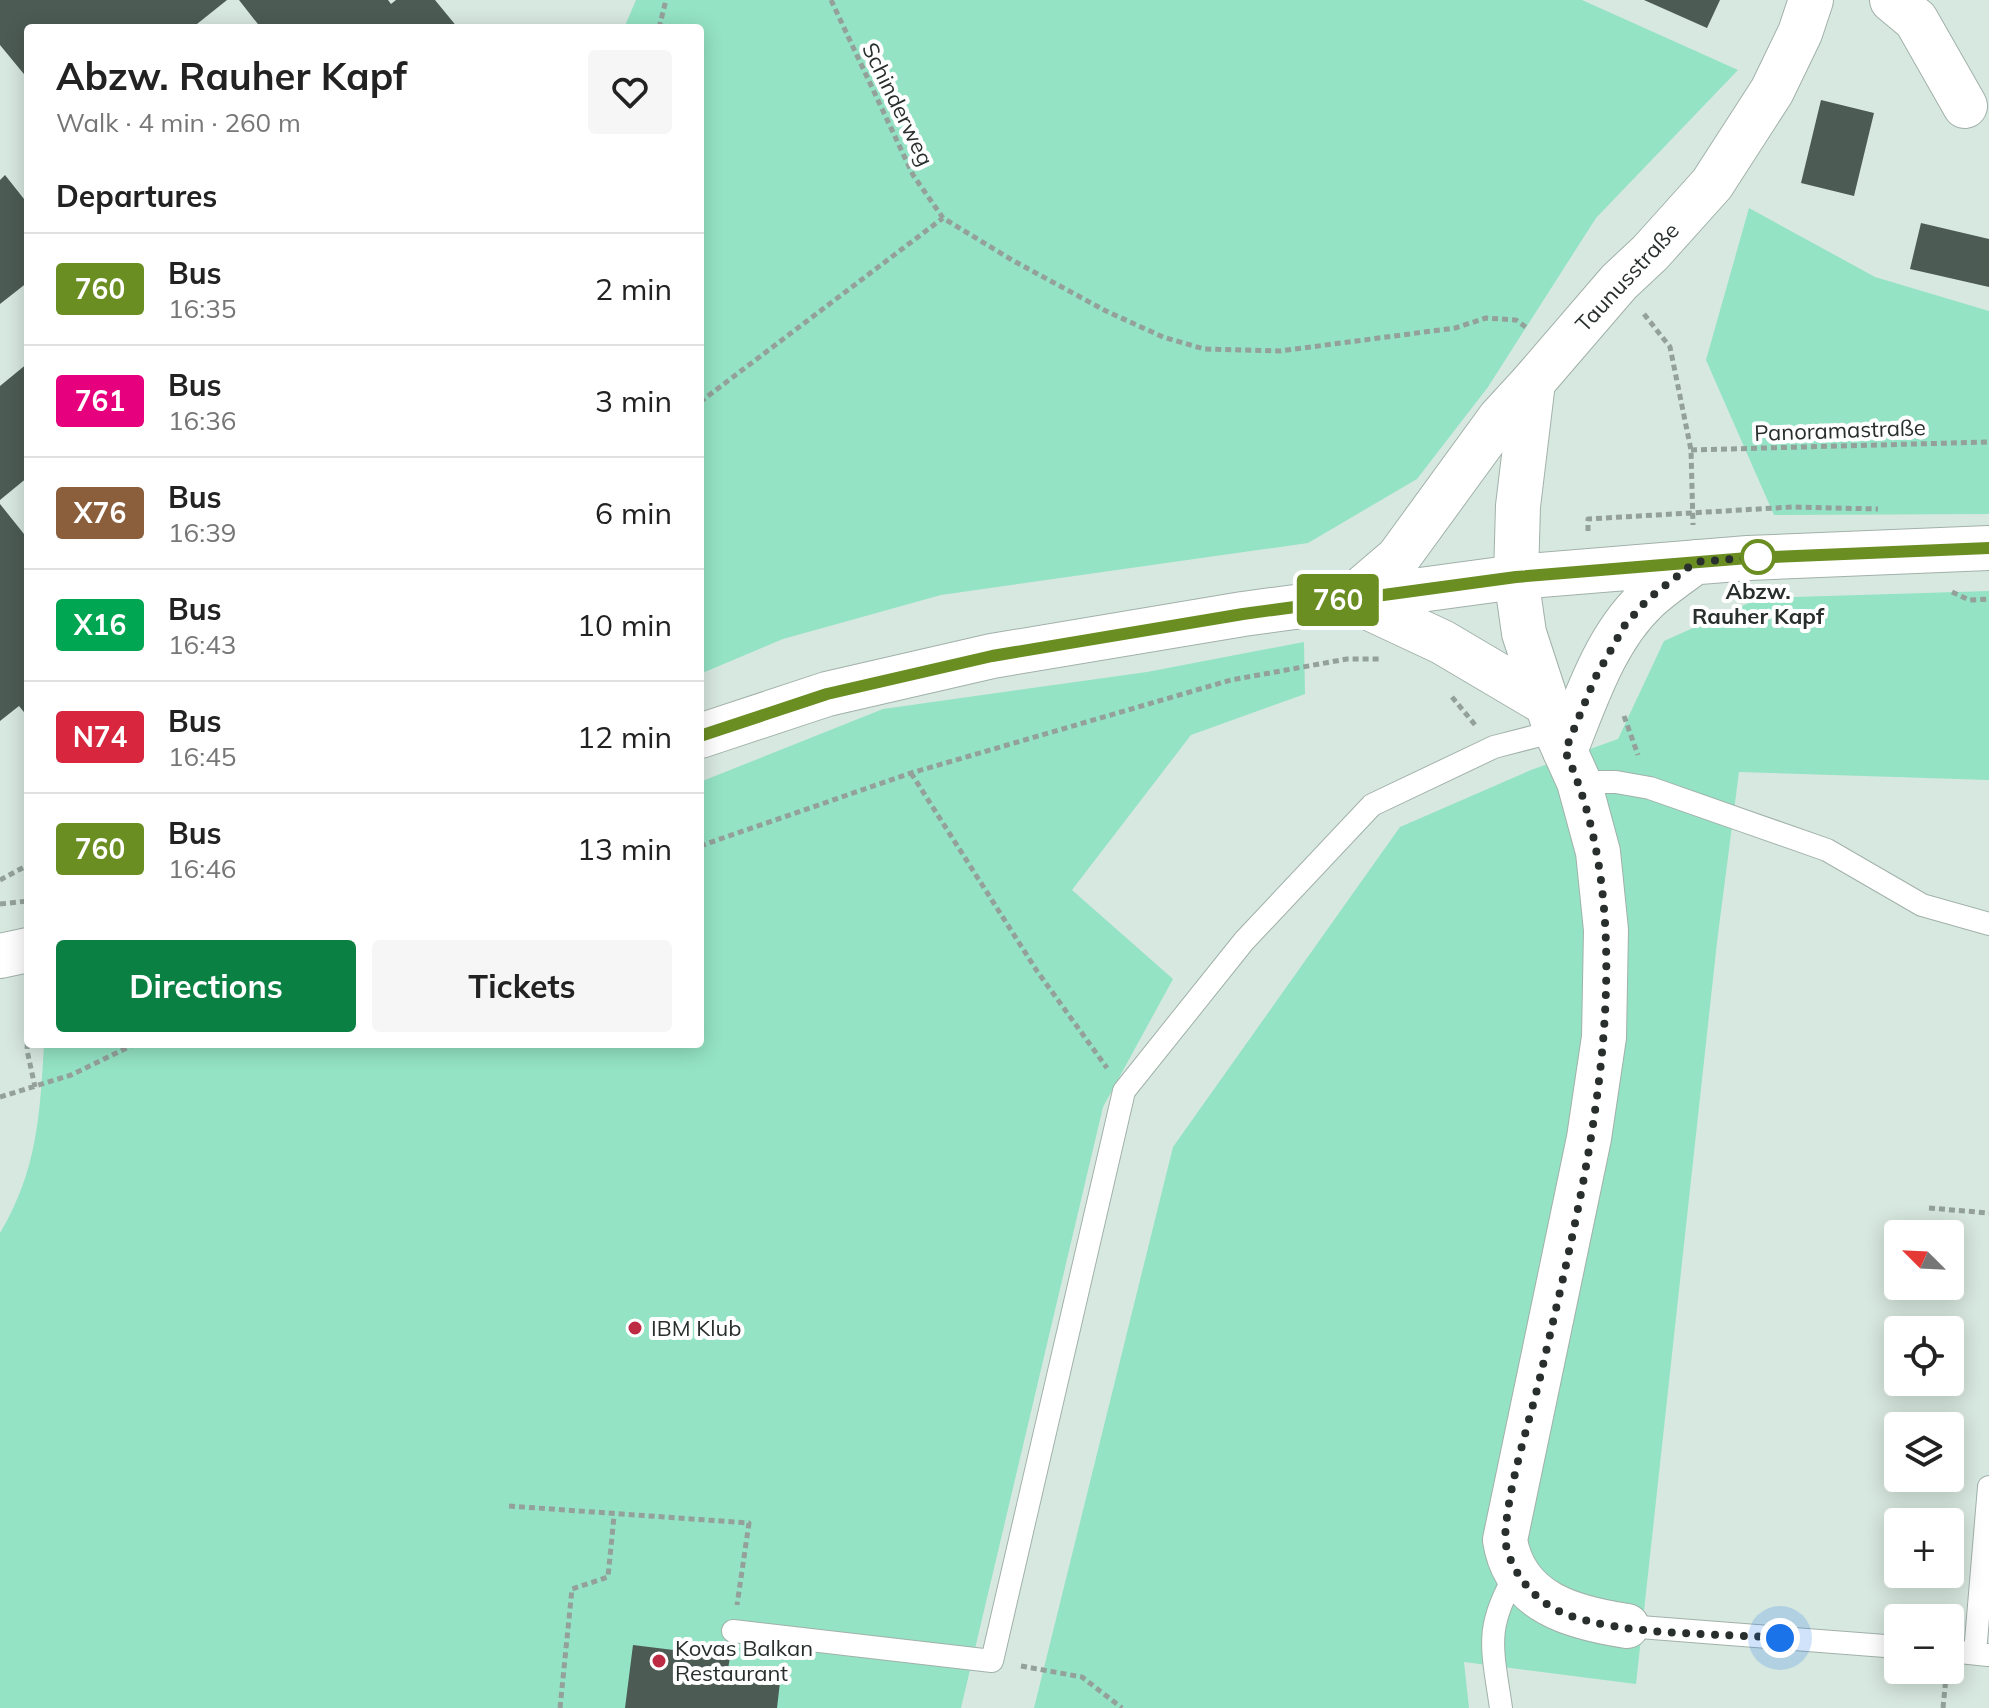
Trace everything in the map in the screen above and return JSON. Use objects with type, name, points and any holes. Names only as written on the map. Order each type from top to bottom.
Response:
[{"type":"street","name":"Taunusstraße","points":[[1350,599],[1398,558],[1477,447],[1619,282],[1712,184],[1772,91],[1800,33],[1811,0]]},
{"type":"street","points":[[1892,0],[1916,20],[1965,106]]},
{"type":"street","points":[[1546,366],[1518,506],[1516,577],[1524,633],[1598,852],[1606,930],[1604,1037],[1589,1138],[1557,1300],[1506,1526],[1508,1555],[1517,1572],[1541,1600],[1564,1613],[1627,1626]]},
{"type":"street","points":[[704,735],[827,694],[992,656],[1113,634],[1350,599],[1516,577],[1695,562],[1989,548]]},
{"type":"street","points":[[1562,742],[1625,625],[1647,600],[1695,562]]},
{"type":"street","points":[[1350,599],[1442,642],[1562,742]]},
{"type":"street","points":[[0,956],[24,951]]},
{"type":"lane","points":[[733,1631],[992,1661],[1124,1091],[1244,941],[1372,805],[1494,747],[1562,742],[1616,782],[1650,788],[1827,850],[1922,905],[1989,924]]},
{"type":"lane","points":[[1982,1654],[1989,1487]]},
{"type":"lane","points":[[1501,1708],[1490,1634],[1498,1604],[1517,1572]]},
{"type":"lane","points":[[1627,1626],[1884,1646]]},
{"type":"path","points":[[660,24],[666,0]]},
{"type":"path","name":"Schinderweg","points":[[831,0],[906,162],[943,218]]},
{"type":"path","points":[[704,399],[943,218],[1106,311],[1163,337],[1204,349],[1280,351],[1455,328],[1486,318],[1516,320],[1546,366]]},
{"type":"path","points":[[1619,282],[1670,347],[1691,450],[1693,514],[1792,507],[1892,511]]},
{"type":"path","name":"Panoramastraße","points":[[1691,450],[1989,442]]},
{"type":"path","points":[[704,845],[911,773],[1231,680],[1347,659],[1385,659]]},
{"type":"path","points":[[1444,687],[1494,747]]},
{"type":"path","points":[[911,773],[1037,971],[1124,1091]]},
{"type":"path","points":[[0,880],[24,867]]},
{"type":"path","points":[[0,904],[24,901]]},
{"type":"path","points":[[27,1048],[35,1087]]},
{"type":"path","points":[[0,1097],[35,1087],[126,1048]]},
{"type":"path","points":[[1929,1208],[1989,1213]]},
{"type":"path","points":[[509,1506],[614,1516],[749,1523],[733,1631]]},
{"type":"path","points":[[560,1708],[572,1589],[608,1577],[614,1516]]},
{"type":"path","points":[[992,1661],[1082,1677],[1122,1708]]},
{"type":"path","points":[[1943,1708],[1945,1684]]},
{"type":"green space","points":[[636,0],[1582,0],[1738,70],[1596,218],[1488,387],[1417,479],[1308,543],[941,595],[783,639],[704,672],[704,24],[626,24]]},
{"type":"green space","points":[[1749,208],[1875,277],[1989,311],[1989,514],[1774,515],[1706,360]]},
{"type":"green space","points":[[1989,591],[1989,780],[1739,772],[1717,942],[1636,1684],[1464,1662],[1469,1708],[1034,1708],[1173,1147],[1400,827],[1531,770],[1618,739],[1664,641],[1760,598]]},
{"type":"green space","name":"IBM Klub","points":[[1304,642],[1305,694],[1191,735],[1072,890],[1173,979],[1103,1107],[961,1708],[0,1708],[0,1233],[29,1165],[38,1119],[44,1048],[704,1048],[704,780],[883,709],[1147,672]]},
{"type":"building","points":[[0,0],[227,0],[197,24],[24,24],[24,74],[0,45]]},
{"type":"building","points":[[239,0],[388,0],[391,4],[396,0],[435,0],[455,24],[258,24]]},
{"type":"building","points":[[1644,0],[1720,0],[1707,28]]},
{"type":"building","points":[[1821,100],[1874,113],[1854,196],[1801,183]]},
{"type":"building","points":[[5,175],[24,199],[24,285],[0,304],[0,180]]},
{"type":"building","points":[[1921,223],[1989,239],[1989,287],[1910,269]]},
{"type":"building","points":[[24,366],[24,480],[0,500],[0,386]]},
{"type":"building","points":[[0,504],[24,534],[24,712],[19,706],[0,721]]},
{"type":"building","points":[[633,1645],[730,1657],[727,1675],[780,1682],[777,1708],[625,1708]]},
{"type":"bus line","name":"760","points":[[704,735],[827,694],[992,656],[1243,614],[1516,577],[1748,558],[1989,548]]},
{"type":"place","name":"Abzw. Rauher Kapf","points":[[1758,557]]},
{"type":"place","name":"IBM Klub","points":[[635,1328]]},
{"type":"place","name":"Kovas Balkan Restaurant","points":[[659,1661]]},
{"type":"route","points":[[1758,557],[1695,562],[1647,600],[1625,625],[1595,678],[1565,751],[1579,782],[1598,852],[1606,930],[1604,1037],[1589,1138],[1505,1540],[1508,1555],[1527,1586],[1541,1600],[1564,1613],[1627,1626],[1780,1638]]}]
